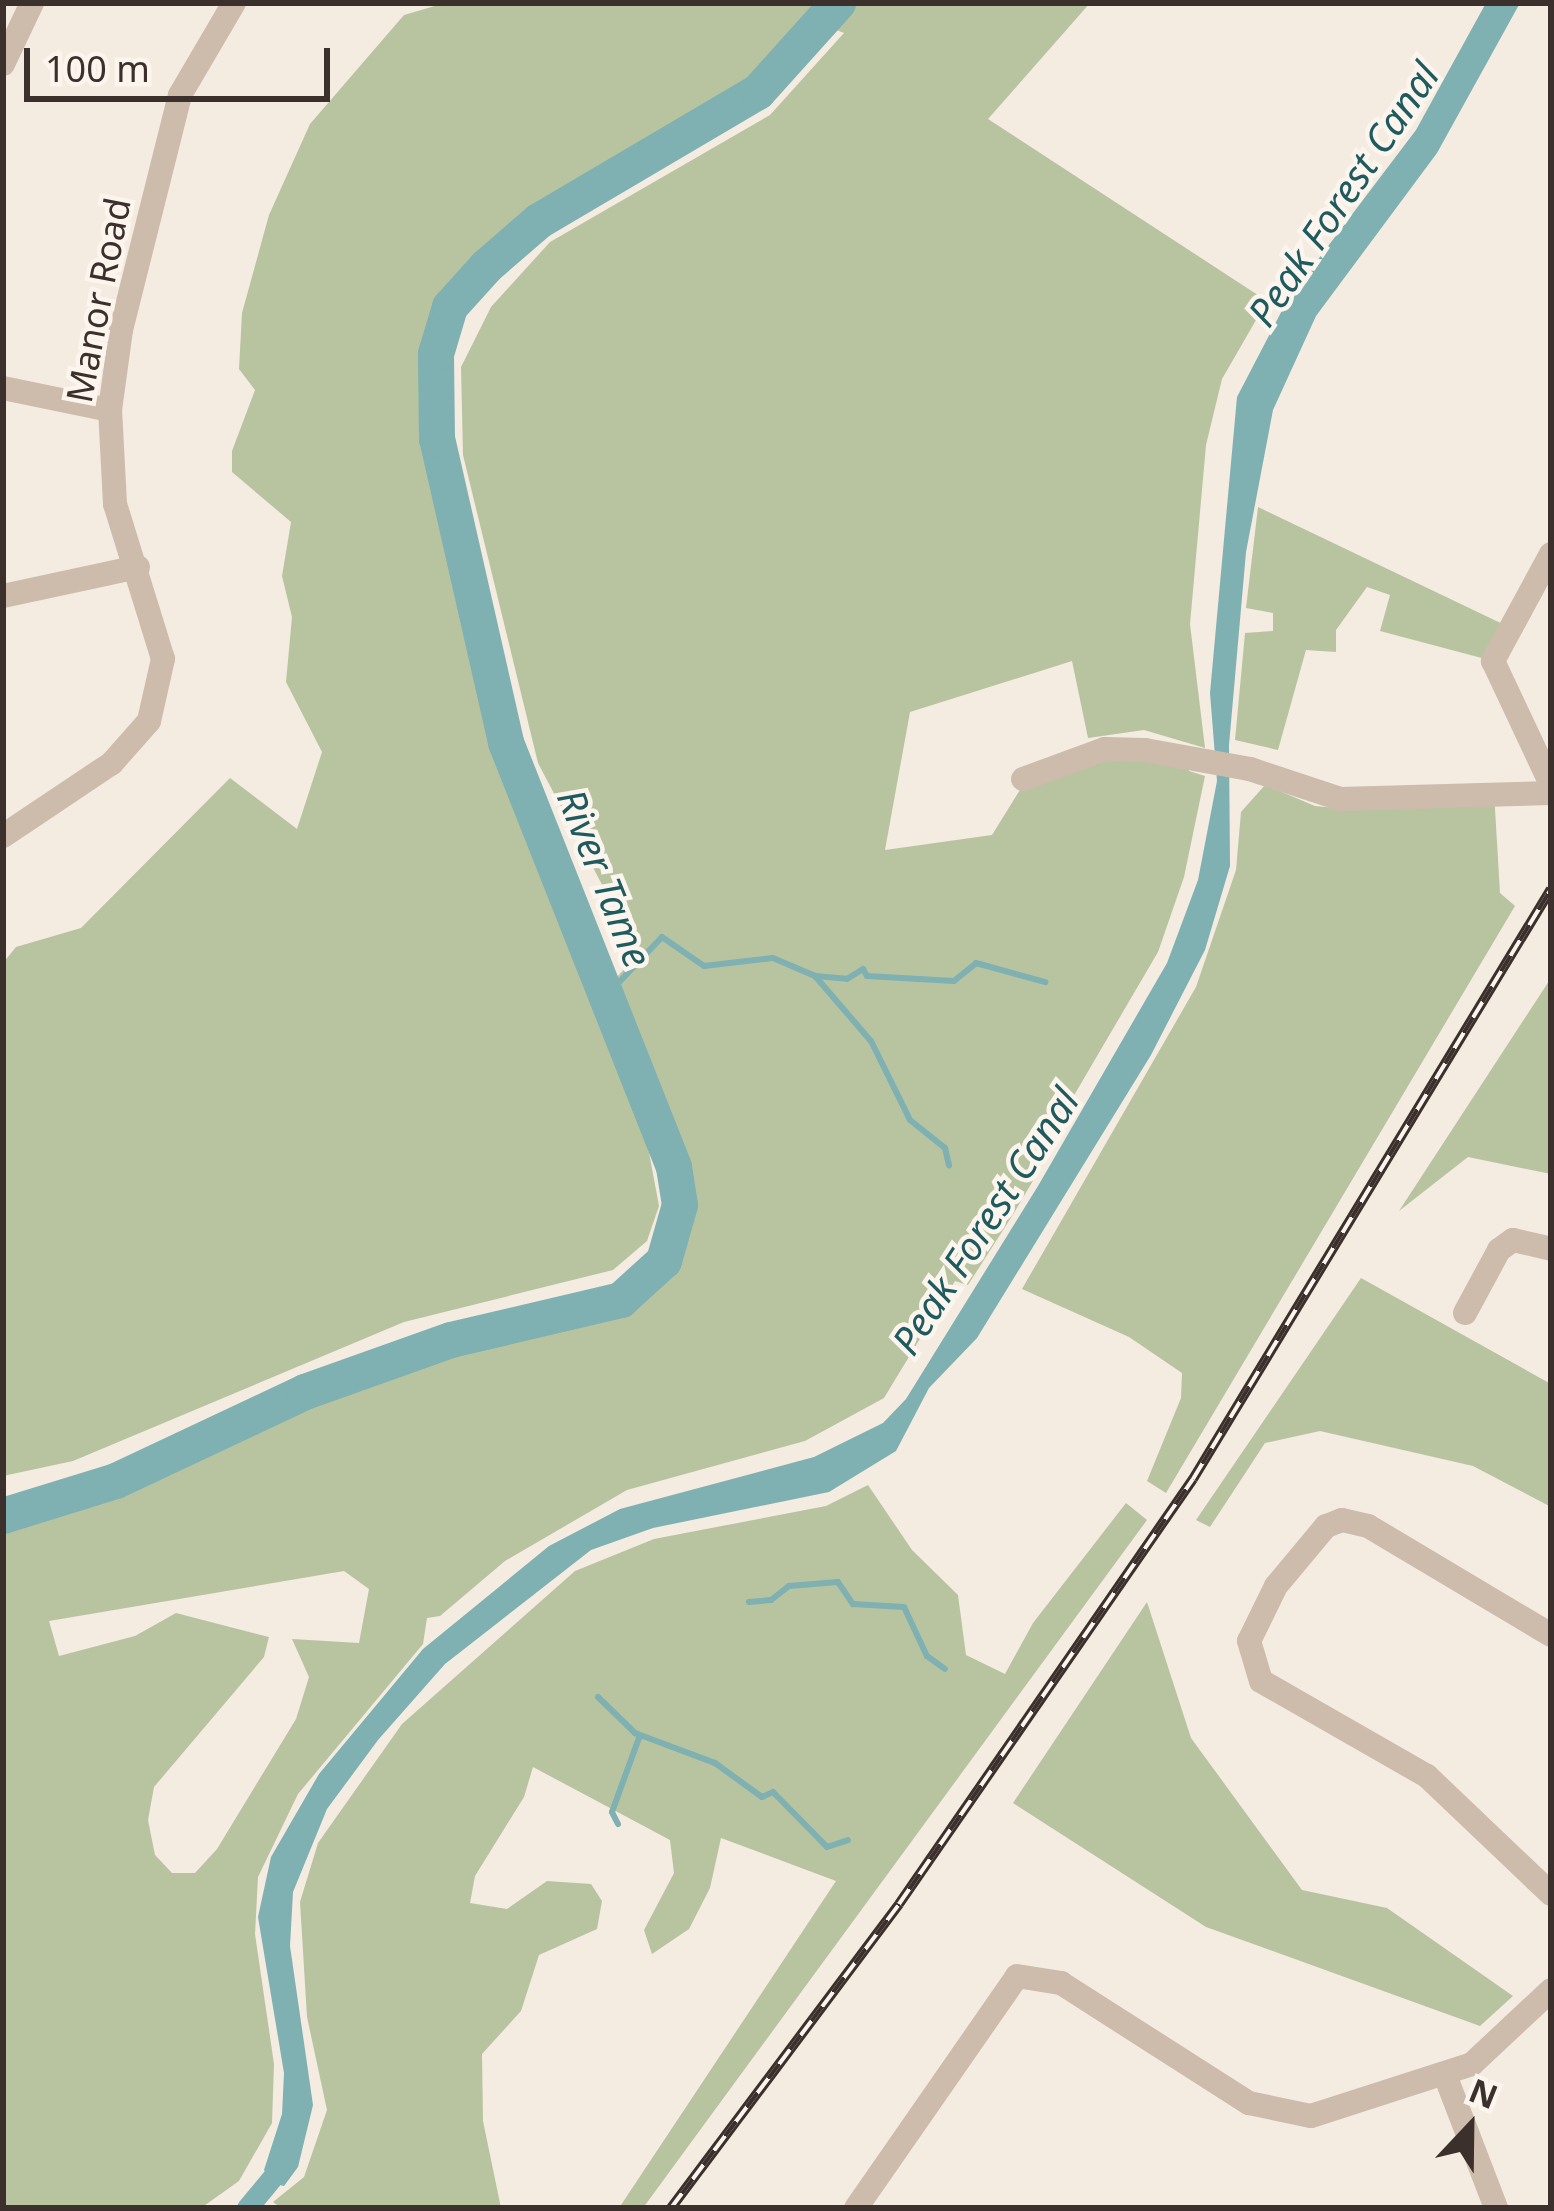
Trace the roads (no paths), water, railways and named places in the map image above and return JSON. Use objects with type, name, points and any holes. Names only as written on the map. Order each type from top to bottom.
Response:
[{"type":"street","points":[[3,64],[32,3]]},
{"type":"street","name":"Manor Road","points":[[3,836],[112,763],[148,721],[163,659],[115,504],[110,410],[121,330],[180,95],[234,3]]},
{"type":"street","points":[[3,388],[110,410]]},
{"type":"street","points":[[1551,554],[1493,662],[1551,784]]},
{"type":"street","points":[[3,596],[138,567]]},
{"type":"street","points":[[1023,779],[1105,749],[1250,769],[1340,799],[1551,794]]},
{"type":"street","points":[[1466,1312],[1499,1250],[1513,1240],[1551,1249]]},
{"type":"street","points":[[1551,1635],[1368,1526],[1342,1520],[1326,1526],[1276,1586],[1249,1641],[1261,1681],[1426,1776],[1551,1894]]},
{"type":"street","points":[[856,2208],[1017,1976],[1061,1983],[1267,2111],[1311,2116],[1472,2064],[1551,1990]]},
{"type":"street","points":[[1445,2075],[1496,2208]]},
{"type":"water","points":[[1486,3],[1520,3],[1437,153],[1316,316],[1273,410],[1246,552],[1229,745],[1230,866],[1205,950],[1151,1055],[977,1338],[929,1388],[896,1451],[829,1492],[653,1528],[591,1550],[445,1664],[378,1740],[327,1809],[293,1892],[290,1946],[313,2105],[298,2167],[284,2186],[272,2183],[264,2170],[282,2114],[284,2073],[258,1917],[271,1857],[319,1774],[423,1649],[549,1546],[620,1509],[814,1457],[883,1423],[906,1399],[1038,1186],[1167,963],[1198,880],[1217,781],[1210,693],[1237,397],[1288,299],[1416,130]]},
{"type":"waterway","name":"River Tame","points":[[3,1516],[116,1481],[305,1392],[451,1340],[621,1300],[664,1261],[680,1205],[674,1167],[506,742],[437,439],[436,354],[450,307],[487,266],[539,221],[758,92],[838,3]]},
{"type":"waterway","points":[[606,996],[662,937],[704,966],[773,958],[815,976],[847,979],[863,969],[867,976],[954,981],[976,963],[1045,982]]},
{"type":"waterway","points":[[815,976],[871,1041],[910,1120],[945,1148],[949,1166]]},
{"type":"waterway","points":[[749,1602],[771,1600],[789,1586],[838,1582],[853,1604],[904,1607],[927,1656],[945,1669]]},
{"type":"waterway","points":[[598,1697],[635,1733],[715,1763],[762,1797],[773,1792],[827,1847],[848,1840]]},
{"type":"waterway","points":[[618,1824],[612,1812],[640,1735]]},
{"type":"waterway","name":"Peak Forest Canal","points":[[247,2208],[285,2162]]},
{"type":"railway","points":[[671,2208],[899,1904],[1193,1479],[1551,889]]}]
